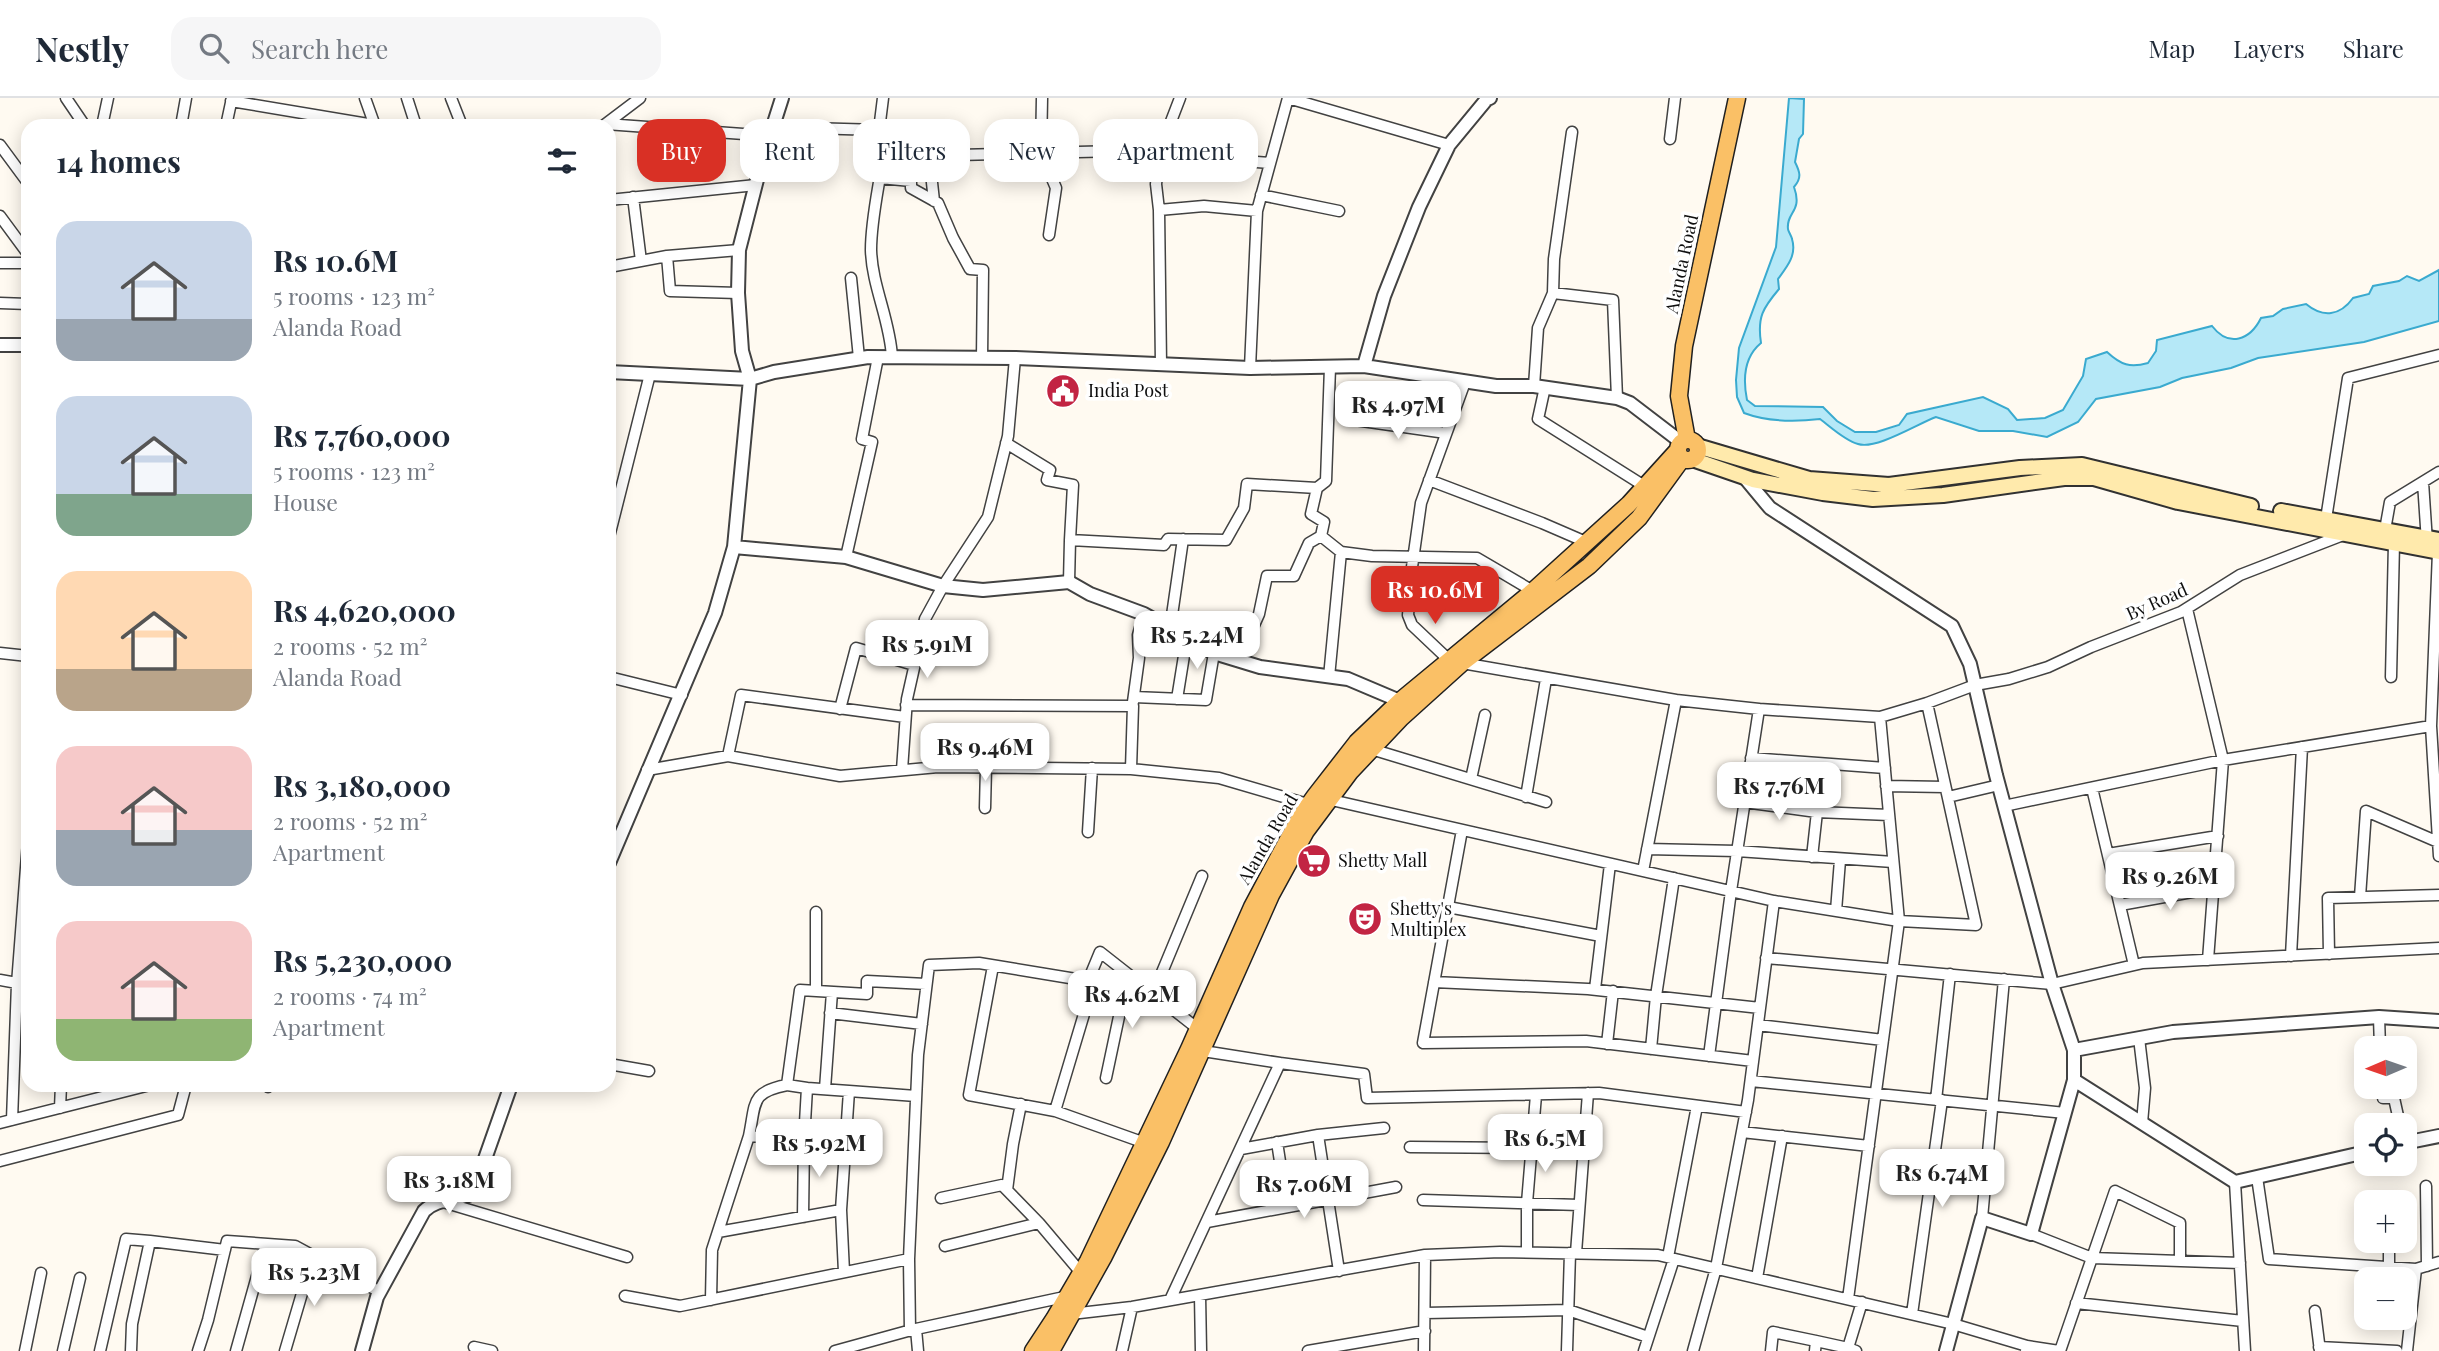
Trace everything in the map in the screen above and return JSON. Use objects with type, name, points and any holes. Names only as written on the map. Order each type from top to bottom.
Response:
[{"type":"main road","name":"Alanda Road","points":[[1456,662],[1588,566],[1639,518],[1651,491],[1686,449],[1679,396],[1684,345],[1737,98]]},
{"type":"main road","points":[[1686,449],[1745,478],[1823,493],[1890,499],[1943,495],[2064,478],[2094,478],[2162,498],[2347,534],[2389,537]]},
{"type":"main road","points":[[1686,449],[1809,479],[1889,485],[2020,468],[2082,465],[2246,505],[2326,519],[2389,537],[2434,546]]},
{"type":"main road","name":"Alanda Road","points":[[1051,1351],[1065,1315],[1068,1296],[1082,1274],[1145,1143],[1252,907],[1357,742],[1456,662],[1629,504],[1651,491]]},
{"type":"main road","name":"Alanda Road","points":[[1319,802],[1371,749],[1396,711]]},
{"type":"main road","name":"Alanda Road","points":[[1033,1351],[1084,1293],[1161,1142],[1203,1051],[1280,866]]},
{"type":"street","points":[[66,98],[80,119]]},
{"type":"street","points":[[104,119],[108,98]]},
{"type":"street","points":[[182,119],[186,98]]},
{"type":"street","points":[[365,98],[372,119]]},
{"type":"street","points":[[407,98],[414,119]]},
{"type":"street","points":[[451,98],[459,119]]},
{"type":"street","points":[[612,119],[640,98]]},
{"type":"street","points":[[775,119],[782,98]]},
{"type":"street","points":[[880,119],[883,98]]},
{"type":"street","points":[[1042,98],[1042,119]]},
{"type":"street","points":[[1172,119],[1180,98]]},
{"type":"street","points":[[1250,368],[1257,211],[1288,98],[1449,145]]},
{"type":"street","points":[[1364,366],[1384,296],[1419,207],[1449,145],[1487,98]]},
{"type":"street","points":[[1670,139],[1675,98]]},
{"type":"street","points":[[228,119],[232,100],[340,119]]},
{"type":"street","points":[[616,126],[740,131]]},
{"type":"street","points":[[1572,132],[1554,259],[1553,293],[1538,328],[1538,419],[1651,491]]},
{"type":"street","points":[[0,145],[21,174]]},
{"type":"street","points":[[1258,162],[1270,163]]},
{"type":"street","points":[[616,845],[715,613],[734,547],[750,379],[742,351],[738,293],[739,250],[757,182]]},
{"type":"street","points":[[846,557],[872,442],[862,439],[890,333],[876,285],[871,250],[880,182]]},
{"type":"street","points":[[911,182],[911,188],[938,203],[970,269],[984,270],[982,358]]},
{"type":"street","points":[[932,182],[934,201]]},
{"type":"street","points":[[1049,235],[1056,188],[1054,182]]},
{"type":"street","points":[[1156,182],[1161,364]]},
{"type":"street","points":[[616,199],[756,185]]},
{"type":"street","points":[[1261,195],[1339,211]]},
{"type":"street","points":[[634,197],[641,261]]},
{"type":"street","points":[[1159,210],[1204,206],[1257,211]]},
{"type":"street","points":[[0,216],[21,244]]},
{"type":"street","points":[[616,266],[667,256],[739,250]]},
{"type":"street","points":[[667,256],[670,291],[738,293]]},
{"type":"street","points":[[0,263],[21,263]]},
{"type":"street","points":[[851,278],[859,358]]},
{"type":"street","points":[[1553,293],[1613,300],[1617,398]]},
{"type":"street","points":[[0,303],[21,304]]},
{"type":"street","points":[[0,345],[21,345]]},
{"type":"street","points":[[2326,519],[2348,378],[2439,355]]},
{"type":"street","points":[[616,372],[750,379],[774,372],[859,358],[885,357],[1015,358],[1250,368],[1364,366],[1496,386],[1539,387],[1617,398],[1630,403],[1686,449]]},
{"type":"street","points":[[902,770],[906,705],[925,619],[988,517],[1006,443],[1015,358]]},
{"type":"street","points":[[1238,661],[1259,614],[1267,576],[1294,576],[1310,543],[1321,536],[1324,522],[1311,514],[1317,488],[1326,481],[1330,367]]},
{"type":"street","points":[[616,509],[650,374]]},
{"type":"street","points":[[1465,382],[1421,503],[1413,558],[1409,621],[1456,662],[1676,700],[1880,717],[1899,921],[1847,1299]]},
{"type":"street","points":[[1355,420],[1446,433]]},
{"type":"street","points":[[1006,443],[1050,470],[1047,480],[1073,485],[1069,582]]},
{"type":"street","points":[[2391,677],[2390,502],[2439,472]]},
{"type":"street","points":[[1745,478],[1770,508],[1951,626],[1970,664],[1998,785],[2052,984],[2074,1051],[2074,1080],[2031,1234]]},
{"type":"street","points":[[1429,480],[1586,542]]},
{"type":"street","points":[[2423,482],[2434,546],[2437,608],[2431,726],[2435,742],[2439,856]]},
{"type":"street","points":[[1070,540],[1164,545],[1168,539],[1226,540],[1244,508],[1247,484],[1317,488]]},
{"type":"street","name":"By Road","points":[[1880,717],[1975,685],[2009,679],[2048,667],[2187,608],[2240,575],[2347,534]]},
{"type":"street","points":[[1321,536],[1341,552],[1413,558],[1477,558],[1533,592]]},
{"type":"street","points":[[1170,629],[1183,540]]},
{"type":"street","points":[[734,547],[846,557],[943,586],[983,590],[1069,582],[1090,594],[1144,614],[1213,653],[1260,667],[1348,679],[1396,711]]},
{"type":"street","points":[[1329,677],[1341,552]]},
{"type":"street","points":[[2187,608],[2223,760],[2208,960]]},
{"type":"street","points":[[1131,769],[1133,702],[1139,658],[1138,635],[1144,614]]},
{"type":"street","points":[[1177,699],[1187,637]]},
{"type":"street","points":[[840,709],[856,648],[914,665]]},
{"type":"street","points":[[0,653],[21,655]]},
{"type":"street","points":[[906,705],[1206,700],[1213,653]]},
{"type":"street","points":[[616,679],[682,695]]},
{"type":"street","points":[[1526,797],[1546,679]]},
{"type":"street","points":[[728,756],[741,695],[905,717]]},
{"type":"street","points":[[1643,871],[1676,700]]},
{"type":"street","points":[[647,770],[728,756],[840,776],[938,767],[986,767],[1131,769],[1219,778],[1774,901],[1899,921],[1976,925],[1927,703]]},
{"type":"street","points":[[1709,1056],[1759,709]]},
{"type":"street","points":[[1471,779],[1485,715]]},
{"type":"street","points":[[2004,806],[2223,760],[2431,726]]},
{"type":"street","points":[[2291,956],[2302,747]]},
{"type":"street","points":[[1371,749],[1546,802]]},
{"type":"street","points":[[1751,758],[1885,768]]},
{"type":"street","points":[[985,808],[986,767]]},
{"type":"street","points":[[1088,832],[1093,768]]},
{"type":"street","points":[[1886,786],[1947,792],[1998,785]]},
{"type":"street","points":[[2092,788],[2134,965]]},
{"type":"street","points":[[1744,802],[1817,812],[1889,815]]},
{"type":"street","points":[[2360,897],[2366,811],[2438,842]]},
{"type":"street","points":[[1812,857],[1817,812]]},
{"type":"street","points":[[1462,830],[1423,1042],[1586,1041],[1753,1061]]},
{"type":"street","points":[[2108,854],[2218,836]]},
{"type":"street","points":[[1647,849],[1737,851],[1893,862]]},
{"type":"street","points":[[1836,911],[1840,860]]},
{"type":"street","points":[[1595,989],[1610,864]]},
{"type":"street","points":[[1153,993],[1202,876]]},
{"type":"street","points":[[1651,1049],[1656,996],[1674,878]]},
{"type":"street","points":[[2120,905],[2214,888]]},
{"type":"street","points":[[2329,954],[2328,898],[2439,895]]},
{"type":"street","points":[[1693,1351],[1716,1268],[1746,1112],[1774,901]]},
{"type":"street","points":[[1448,907],[1601,936]]},
{"type":"street","points":[[816,912],[816,991]]},
{"type":"street","points":[[12,1120],[21,933]]},
{"type":"street","points":[[1766,958],[2052,984],[2134,965],[2439,948]]},
{"type":"street","points":[[1055,1111],[1084,1014],[1088,981],[1100,952],[1198,1029]]},
{"type":"street","points":[[918,1351],[913,1330],[909,1259],[916,1096],[929,965],[979,963],[1088,981]]},
{"type":"street","points":[[993,966],[969,1095],[1055,1111],[1145,1143]]},
{"type":"street","points":[[1106,1078],[1128,974]]},
{"type":"street","points":[[1912,1314],[1939,1100],[1950,974]]},
{"type":"street","points":[[1946,1351],[1982,1218],[2004,979]]},
{"type":"street","points":[[0,980],[21,984]]},
{"type":"street","points":[[787,1085],[800,990],[867,994],[867,981],[926,984]]},
{"type":"street","points":[[1434,982],[1595,989],[1760,1008]]},
{"type":"street","points":[[1607,1044],[1613,991]]},
{"type":"street","points":[[825,1089],[832,992]]},
{"type":"street","points":[[830,1013],[922,1024]]},
{"type":"street","points":[[2074,1051],[2173,1032],[2379,1017],[2439,1021]]},
{"type":"street","points":[[2379,1017],[2380,1036]]},
{"type":"street","points":[[1758,1025],[1883,1040]]},
{"type":"street","points":[[2139,1038],[2145,1088],[2142,1123]]},
{"type":"street","points":[[1203,1051],[1364,1074],[1367,1098],[1588,1093],[1746,1112]]},
{"type":"street","points":[[1170,1300],[1280,1063]]},
{"type":"street","points":[[616,1065],[649,1071]]},
{"type":"street","points":[[2074,1080],[2235,1182],[2354,1155]]},
{"type":"street","points":[[1751,1081],[2065,1112]]},
{"type":"street","points":[[710,1300],[712,1250],[761,1094],[769,1088],[787,1085],[916,1096]]},
{"type":"street","points":[[803,1217],[807,1088]]},
{"type":"street","points":[[844,1272],[841,1210],[849,1091]]},
{"type":"street","points":[[60,1108],[61,1092]]},
{"type":"street","points":[[0,1123],[60,1108],[107,1092]]},
{"type":"street","points":[[0,1161],[178,1115],[184,1092]]},
{"type":"street","points":[[362,1351],[380,1292],[424,1211],[440,1201],[473,1193],[509,1092]]},
{"type":"street","points":[[1567,1351],[1568,1310],[1588,1093]]},
{"type":"street","points":[[1527,1252],[1527,1203],[1536,1095]]},
{"type":"street","points":[[1007,1190],[1021,1104]]},
{"type":"street","points":[[1644,1351],[1671,1258],[1697,1106]]},
{"type":"street","points":[[1241,1149],[1318,1135],[1384,1128]]},
{"type":"street","points":[[1742,1132],[1869,1146]]},
{"type":"street","points":[[1318,1135],[1339,1271]]},
{"type":"street","points":[[749,1136],[804,1140]]},
{"type":"street","points":[[1757,1278],[1782,1136]]},
{"type":"street","points":[[2417,1140],[2439,1136]]},
{"type":"street","points":[[1277,1142],[1287,1208]]},
{"type":"street","points":[[1410,1147],[1531,1148]]},
{"type":"street","points":[[2257,1177],[2269,1259],[2376,1267]]},
{"type":"street","points":[[2235,1182],[2245,1351]]},
{"type":"street","points":[[941,1198],[1002,1185],[1039,1223],[1082,1274]]},
{"type":"street","points":[[2426,1186],[2427,1266]]},
{"type":"street","points":[[1207,1222],[1396,1188]]},
{"type":"street","points":[[1065,1315],[1132,1307],[1425,1255],[1527,1252],[1658,1255],[1953,1324],[2027,1348],[2060,1351],[2115,1191],[2180,1223],[2180,1260]]},
{"type":"street","points":[[1423,1200],[1579,1205]]},
{"type":"street","points":[[440,1201],[627,1257]]},
{"type":"street","points":[[718,1232],[841,1210]]},
{"type":"street","points":[[1982,1218],[2092,1258],[2240,1263]]},
{"type":"street","points":[[945,1246],[1039,1223]]},
{"type":"street","points":[[100,1351],[126,1239],[225,1250]]},
{"type":"street","points":[[131,1351],[132,1324],[150,1241]]},
{"type":"street","points":[[198,1351],[227,1241],[295,1246],[380,1292]]},
{"type":"street","points":[[236,1351],[266,1244]]},
{"type":"street","points":[[1424,1351],[1425,1255]]},
{"type":"street","points":[[285,1351],[313,1256]]},
{"type":"street","points":[[625,1296],[680,1306],[909,1259]]},
{"type":"street","points":[[2417,1269],[2439,1262]]},
{"type":"street","points":[[25,1351],[41,1273]]},
{"type":"street","points":[[63,1351],[80,1278]]},
{"type":"street","points":[[835,1351],[913,1330],[1084,1293]]},
{"type":"street","points":[[1200,1295],[1201,1351]]},
{"type":"street","points":[[1771,1351],[1773,1332],[1816,1346],[1852,1350],[1862,1302]]},
{"type":"street","points":[[2076,1303],[2243,1321]]},
{"type":"street","points":[[1122,1351],[1132,1307]]},
{"type":"street","points":[[1425,1314],[1568,1310],[1648,1337]]},
{"type":"street","points":[[2315,1311],[2320,1349],[2397,1351]]},
{"type":"street","points":[[2407,1351],[2409,1330]]},
{"type":"street","points":[[1308,1351],[1357,1347],[1425,1331]]},
{"type":"street","points":[[474,1346],[492,1351]]},
{"type":"water","points":[[1789,98],[1804,99],[1803,134],[1799,139],[1795,162],[1799,175],[1794,187],[1797,202],[1788,223],[1793,250],[1778,279],[1779,289],[1763,313],[1760,326],[1761,343],[1751,355],[1746,369],[1747,400],[1755,406],[1823,407],[1837,421],[1855,432],[1876,432],[1899,425],[1907,414],[1983,397],[2008,409],[2017,420],[2045,418],[2063,410],[2083,376],[2086,359],[2107,352],[2126,364],[2148,363],[2156,351],[2157,340],[2212,326],[2225,337],[2239,339],[2251,332],[2261,318],[2273,316],[2283,309],[2306,304],[2319,312],[2337,312],[2353,298],[2369,294],[2373,286],[2399,281],[2407,276],[2419,281],[2439,270],[2439,321],[2364,342],[2258,358],[2231,368],[2182,378],[2160,387],[2096,399],[2078,422],[2047,437],[2013,431],[1979,431],[1936,417],[1886,440],[1866,445],[1848,440],[1820,419],[1782,420],[1744,413],[1737,397],[1739,348],[1776,247]]},
{"type":"place","name":"India Post","points":[[1063,391]]},
{"type":"place","name":"Shetty Mall","points":[[1314,861]]},
{"type":"place","name":"Shetty's Multiplex","points":[[1365,919]]}]
